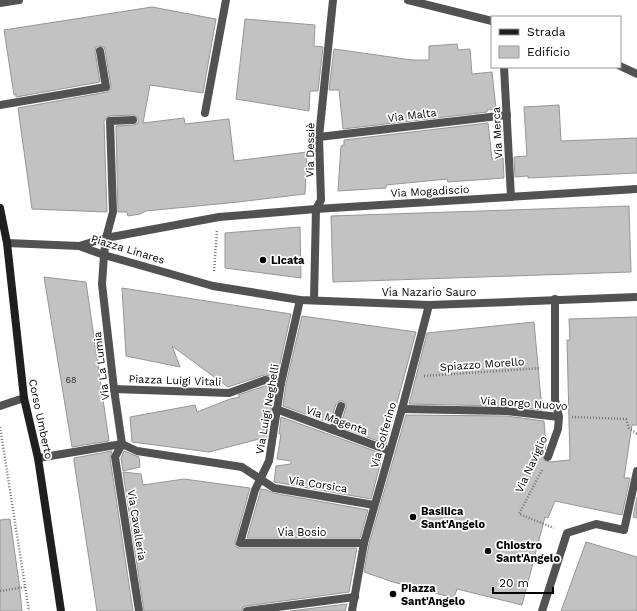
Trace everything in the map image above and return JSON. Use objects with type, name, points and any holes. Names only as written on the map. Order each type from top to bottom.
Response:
[{"type":"main road","name":"Corso Umberto","points":[[0,208],[3,243],[24,398],[38,458],[61,611]]},
{"type":"street","points":[[0,3],[19,0]]},
{"type":"street","points":[[205,113],[226,0]]},
{"type":"street","name":"Via Dessiè","points":[[314,300],[316,209],[321,200],[319,137],[333,0]]},
{"type":"street","points":[[408,0],[491,21]]},
{"type":"street","points":[[0,105],[106,87],[100,51]]},
{"type":"street","points":[[621,66],[637,74]]},
{"type":"street","name":"Via Merca","points":[[504,68],[511,197]]},
{"type":"street","name":"Via Malta","points":[[319,137],[507,115]]},
{"type":"street","name":"Via La Lumia","points":[[122,444],[102,284],[106,238],[113,212],[110,121],[133,120]]},
{"type":"street","name":"Via Mogadiscio","points":[[222,217],[316,209],[637,189]]},
{"type":"street","name":"Piazza Linares","points":[[79,246],[106,238],[222,217]]},
{"type":"street","points":[[3,243],[79,246]]},
{"type":"street","name":"Piazza Linares","points":[[79,246],[104,255],[213,286],[222,287]]},
{"type":"street","name":"Via Nazario Sauro","points":[[222,287],[300,300],[429,305],[637,297]]},
{"type":"street","name":"Via Naviglio","points":[[548,457],[558,429],[559,417],[555,400],[555,299]]},
{"type":"street","name":"Via Luigi Neghelli","points":[[240,543],[255,490],[269,460],[281,383],[300,300]]},
{"type":"street","name":"Via Solferino","points":[[352,611],[364,543],[402,409],[429,305]]},
{"type":"street","name":"Piazza Luigi Vitali","points":[[114,389],[229,393],[265,380],[281,383]]},
{"type":"street","points":[[0,406],[24,398]]},
{"type":"street","points":[[333,430],[341,406]]},
{"type":"street","name":"Via Borgo Nuovo","points":[[402,409],[506,410],[559,417]]},
{"type":"street","name":"Via Magenta","points":[[276,410],[390,451]]},
{"type":"street","points":[[38,458],[122,444]]},
{"type":"street","name":"Via Corsica","points":[[122,444],[137,451],[242,468],[261,478],[274,488],[374,505]]},
{"type":"street","name":"Via Cavalleria","points":[[122,444],[115,457],[139,611]]},
{"type":"street","points":[[543,609],[567,533],[596,524],[624,530],[637,471]]},
{"type":"street","name":"Via Bosio","points":[[240,543],[364,543]]},
{"type":"street","points":[[247,611],[354,597]]},
{"type":"path","points":[[213,286],[222,217]]},
{"type":"path","name":"Spiazzo Morello","points":[[410,377],[555,367]]},
{"type":"path","name":"Via Borgo Nuovo","points":[[559,417],[626,419],[629,428],[637,434]]},
{"type":"path","points":[[0,428],[29,611]]},
{"type":"path","name":"Via Naviglio","points":[[548,457],[519,514],[567,533]]},
{"type":"path","points":[[0,591],[25,587]]},
{"type":"building","points":[[152,7],[216,19],[203,93],[150,85],[143,123],[184,118],[185,124],[229,119],[234,161],[307,152],[305,194],[146,211],[140,214],[128,216],[127,212],[118,212],[116,126],[134,125],[138,123],[138,119],[133,115],[110,116],[104,121],[107,212],[32,209],[18,108],[107,92],[111,89],[111,86],[105,50],[104,47],[99,46],[96,47],[95,52],[100,82],[16,97],[16,94],[14,95],[4,30]]},
{"type":"building","points":[[245,19],[315,25],[314,46],[323,47],[318,91],[310,91],[309,111],[236,99]]},
{"type":"building","points":[[457,44],[458,50],[470,49],[472,74],[492,72],[496,109],[487,110],[487,112],[343,129],[339,90],[329,90],[334,49],[412,60],[429,60],[429,46]]},
{"type":"building","points":[[559,105],[561,141],[637,138],[637,173],[528,178],[528,176],[515,177],[514,157],[527,156],[524,107]]},
{"type":"building","points":[[488,123],[492,159],[503,158],[504,178],[448,182],[447,179],[386,185],[386,188],[338,191],[341,146],[344,145],[344,140]]},
{"type":"building","points":[[629,206],[631,272],[333,282],[331,216]]},
{"type":"building","name":"Licata","points":[[300,227],[301,278],[225,268],[225,233]]},
{"type":"building","points":[[44,277],[86,282],[109,441],[72,447]]},
{"type":"building","points":[[122,288],[291,314],[277,377],[264,375],[228,387],[172,346],[180,367],[126,356]]},
{"type":"building","points":[[302,316],[416,332],[386,444],[340,427],[346,407],[343,401],[336,404],[330,423],[283,406],[286,384]]},
{"type":"building","points":[[637,317],[637,425],[632,425],[624,478],[630,478],[622,515],[555,501],[548,518],[545,517],[522,605],[457,589],[454,598],[393,582],[364,572],[369,544],[406,415],[506,416],[544,421],[546,446],[543,456],[544,460],[549,462],[570,460],[567,340],[570,340],[569,319]]},
{"type":"building","points":[[534,322],[542,410],[506,406],[409,404],[427,333]]},
{"type":"building","points":[[265,386],[275,387],[267,437],[209,452],[132,442],[130,417],[195,405],[197,412],[230,399],[240,397],[238,395]]},
{"type":"building","points":[[281,417],[383,454],[371,499],[274,482],[276,466],[291,464],[291,461],[277,459],[281,434],[279,434]]},
{"type":"building","points":[[112,451],[110,458],[133,611],[97,611],[74,461],[74,458]]},
{"type":"building","points":[[124,451],[139,457],[140,467],[123,471],[121,458]]},
{"type":"building","points":[[123,472],[141,474],[143,485],[184,479],[250,488],[235,542],[236,547],[357,548],[349,592],[246,606],[243,607],[242,611],[144,611]]},
{"type":"building","points":[[261,489],[273,493],[368,510],[360,538],[247,538]]},
{"type":"building","points":[[637,497],[637,518],[633,517]]},
{"type":"building","points":[[10,519],[22,611],[0,611],[0,520]]},
{"type":"building","points":[[586,542],[637,557],[637,611],[561,611]]},
{"type":"building","points":[[347,604],[345,611],[290,611]]},
{"type":"place","name":"Licata","points":[[263,260]]},
{"type":"place","name":"Basilica Sant'Angelo","points":[[413,517]]},
{"type":"place","name":"Chiostro Sant'Angelo","points":[[488,551]]},
{"type":"place","name":"Piazza Sant'Angelo","points":[[393,594]]}]
